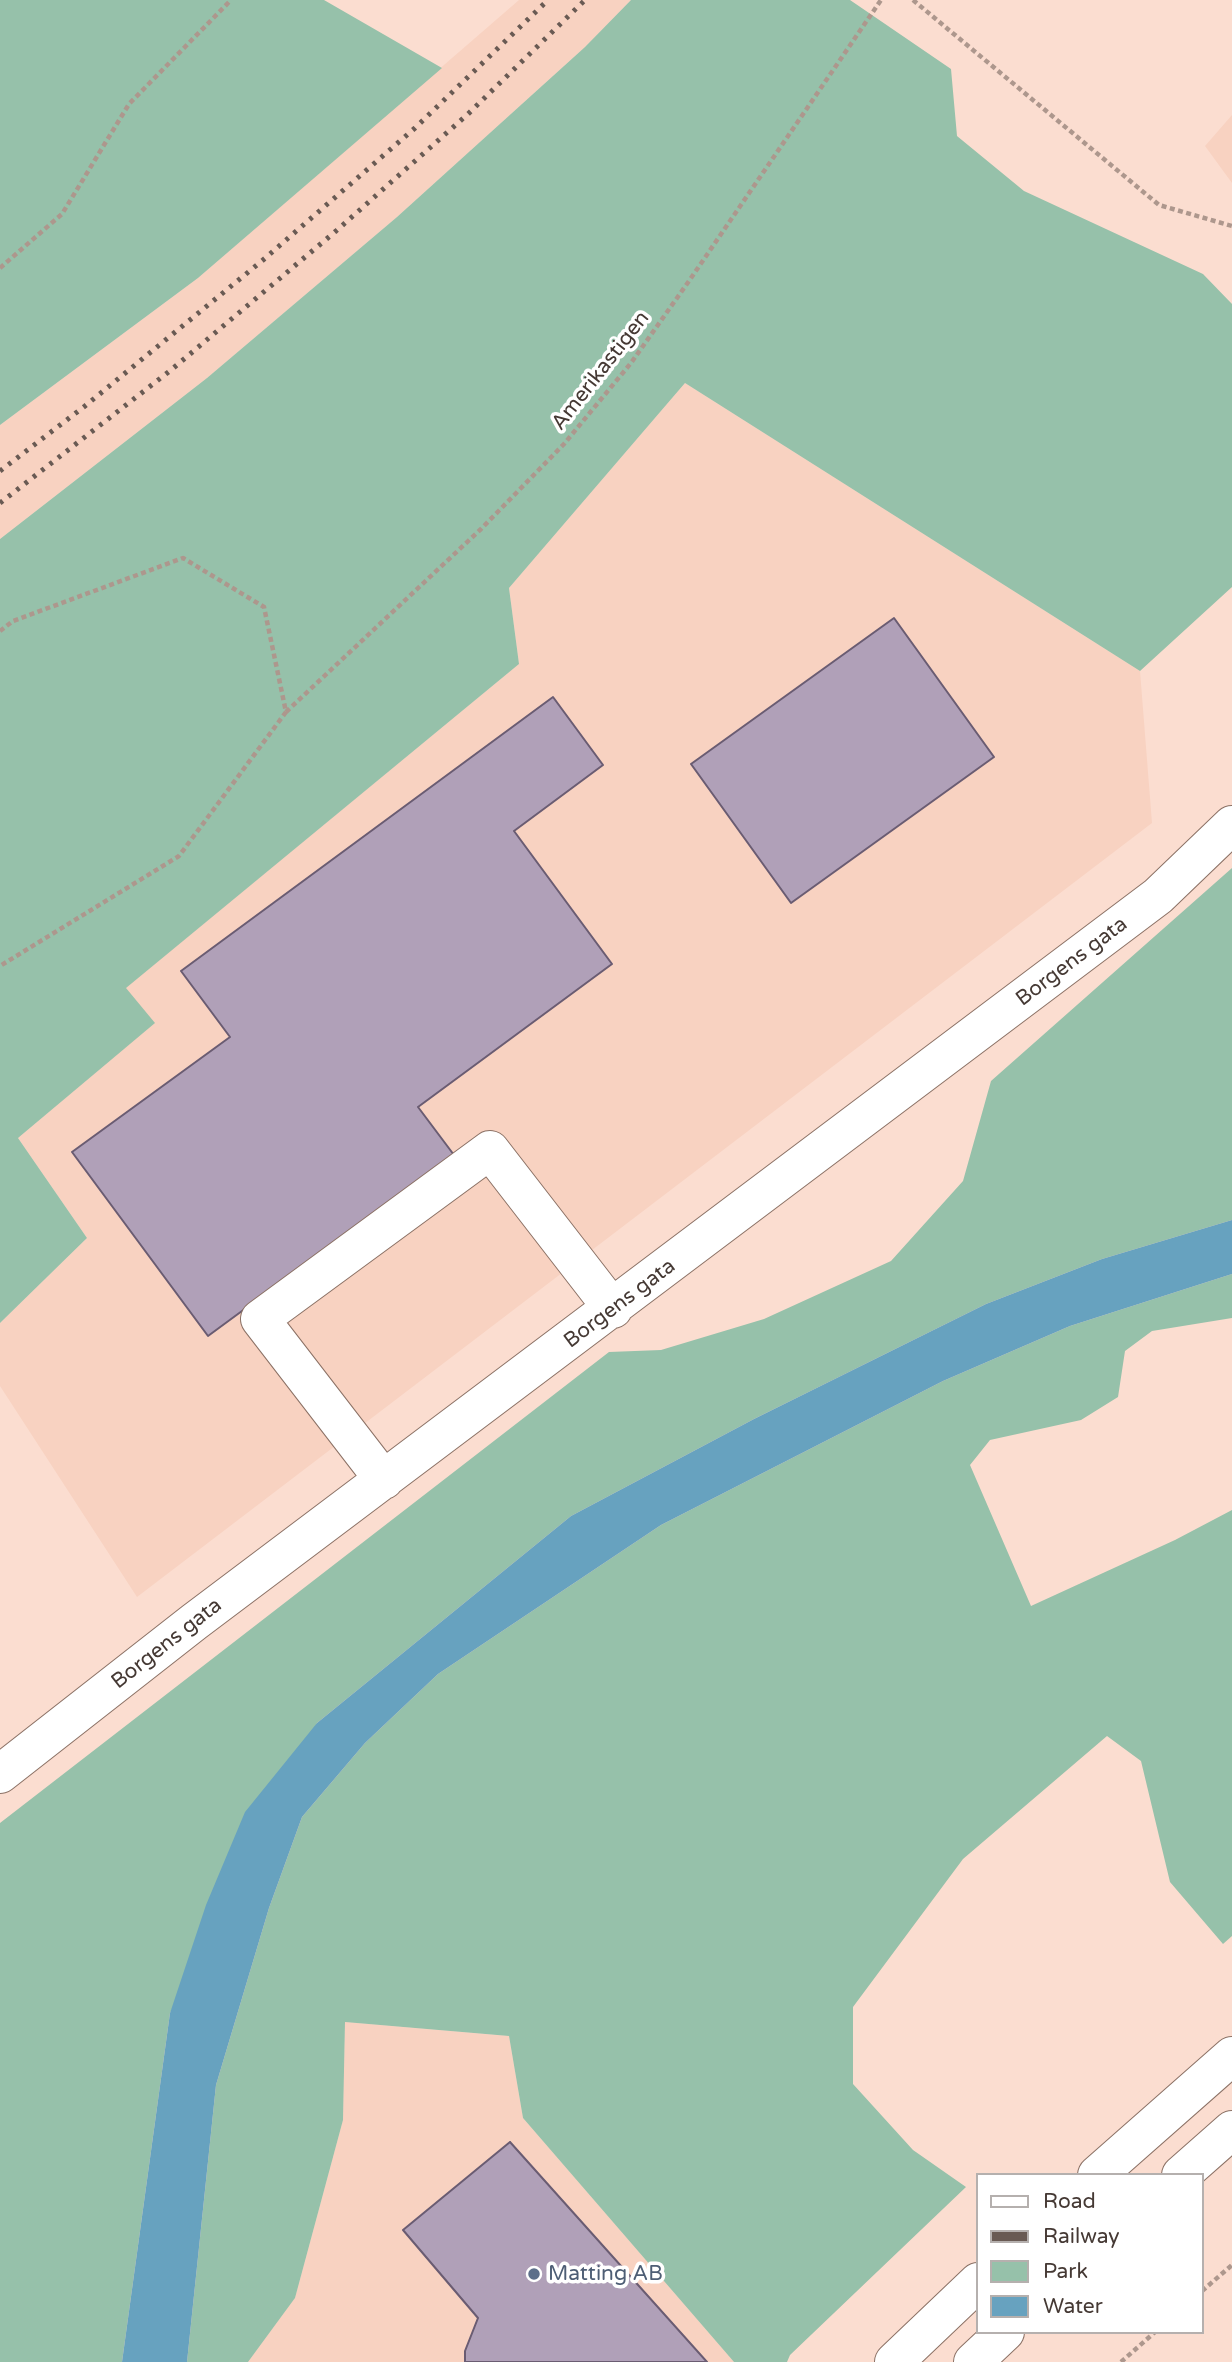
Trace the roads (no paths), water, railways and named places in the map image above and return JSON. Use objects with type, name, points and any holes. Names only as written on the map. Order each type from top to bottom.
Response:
[{"type":"main road","name":"Borgens gata","points":[[0,1774],[194,1622],[1158,896],[1232,825]]},
{"type":"main road","points":[[384,1480],[260,1319],[490,1150],[613,1309]]},
{"type":"main road","points":[[1099,2173],[1232,2056]]},
{"type":"main road","points":[[1183,2173],[1232,2130]]},
{"type":"main road","points":[[894,2362],[976,2285]]},
{"type":"main road","points":[[973,2362],[1003,2334]]},
{"type":"water","points":[[1232,1220],[1232,1274],[1070,1326],[943,1381],[661,1525],[438,1674],[365,1743],[302,1817],[269,1908],[216,2085],[187,2362],[122,2362],[170,2013],[206,1905],[245,1812],[317,1723],[571,1516],[754,1419],[986,1304],[1102,1259]]},
{"type":"railway","points":[[0,471],[85,406],[263,260],[415,128],[548,0]]},
{"type":"railway","points":[[0,503],[171,370],[336,231],[468,114],[585,0]]},
{"type":"place","name":"Matting AB","points":[[534,2274]]}]
